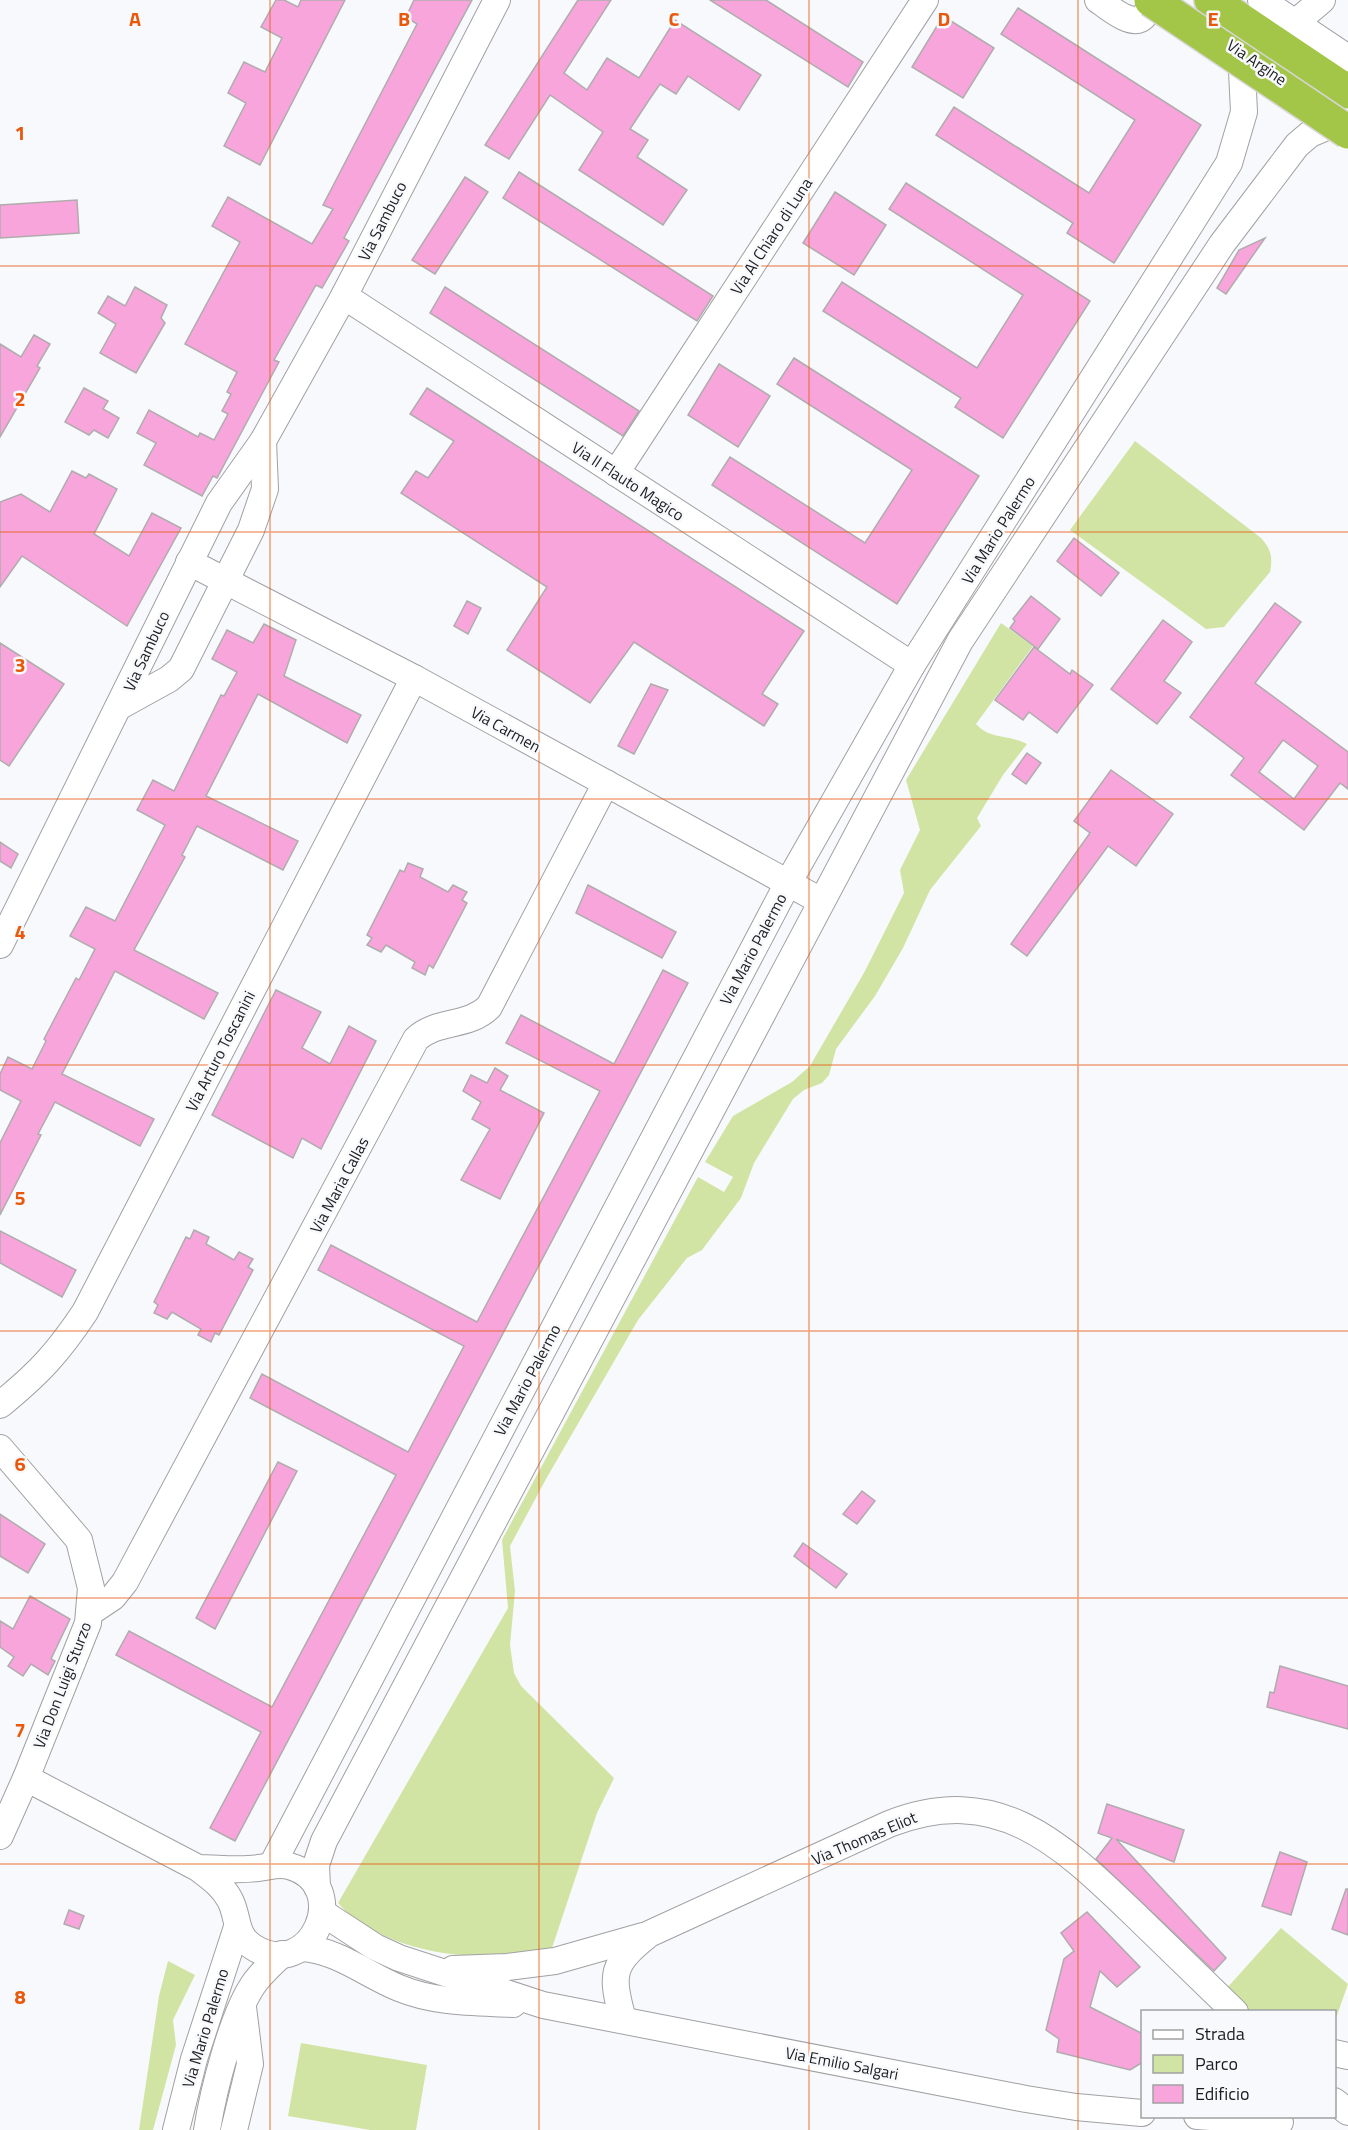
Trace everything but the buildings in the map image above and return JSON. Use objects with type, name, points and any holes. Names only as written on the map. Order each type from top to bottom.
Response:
[{"type":"highway","points":[[1152,0],[1347,117]]},
{"type":"highway","points":[[1211,0],[1347,117]]},
{"type":"street","name":"Via Sambuco","points":[[0,945],[120,706],[138,662],[219,503],[263,441],[344,296],[497,0]]},
{"type":"street","name":"Via Al Chiaro di Luna","points":[[616,473],[925,0]]},
{"type":"street","points":[[1098,0],[1120,15],[1136,20],[1142,18],[1152,0]]},
{"type":"street","name":"Via Argine","points":[[1165,0],[1241,51],[1347,117]]},
{"type":"street","points":[[1261,0],[1348,58]]},
{"type":"street","points":[[1295,23],[1322,0]]},
{"type":"street","name":"Via Mario Palermo","points":[[266,1867],[788,883],[912,665],[1229,163],[1244,112],[1241,51]]},
{"type":"street","name":"Via Mario Palermo","points":[[317,1887],[316,1865],[324,1841],[960,641],[1222,244],[1297,145],[1310,135],[1347,117]]},
{"type":"street","name":"Via Il Flauto Magico","points":[[344,296],[912,665]]},
{"type":"street","name":"Via Sambuco","points":[[120,706],[169,679],[181,669],[251,530],[265,489],[263,441]]},
{"type":"street","name":"Via Carmen","points":[[189,562],[414,678],[821,901]]},
{"type":"street","name":"Via Arturo Toscanini","points":[[0,1405],[42,1370],[60,1349],[85,1312],[414,678]]},
{"type":"street","name":"Via Maria Callas","points":[[89,1613],[113,1597],[125,1582],[416,1039],[434,1028],[470,1021],[489,1007],[606,783]]},
{"type":"street","name":"Via Don Luigi Sturzo","points":[[0,1448],[79,1540],[92,1588],[84,1634],[26,1778],[1,1831]]},
{"type":"street","points":[[26,1778],[198,1868],[222,1887],[232,1902],[235,1920],[246,1941],[256,1949],[292,1951],[316,1932],[323,1913],[317,1887],[298,1869],[198,1868]]},
{"type":"street","name":"Via Thomas Eliot","points":[[435,1969],[507,1967],[555,1960],[649,1934],[897,1821],[922,1813],[967,1809],[1013,1819],[1034,1829],[1059,1847],[1093,1874],[1233,2010]]},
{"type":"street","points":[[235,1920],[235,1897],[240,1884],[266,1867]]},
{"type":"street","name":"Via Emilio Salgari","points":[[323,1913],[375,1947],[543,2005],[623,2020],[1074,2119],[1141,2113]]},
{"type":"street","name":"Via Mario Palermo","points":[[176,2130],[194,2059],[235,1920]]},
{"type":"street","name":"Via Thomas Eliot","points":[[623,2020],[614,1980],[620,1963],[630,1950],[649,1934]]},
{"type":"street","name":"Via Mario Palermo","points":[[207,2130],[219,2073],[243,2005],[254,1984],[292,1951]]},
{"type":"street","name":"Via Emilio Salgari","points":[[292,1951],[328,1953],[400,1989],[452,2002],[543,2005]]},
{"type":"street","name":"Via Mario Palermo","points":[[234,2130],[250,2064],[243,2005]]},
{"type":"street","points":[[1336,2099],[1348,2112]]},
{"type":"street","points":[[1214,2118],[1283,2126]]},
{"type":"green space","points":[[1135,441],[1261,538],[1269,550],[1270,572],[1224,627],[1206,629],[1070,530]]},
{"type":"green space","points":[[1001,623],[1033,646],[976,724],[993,735],[1027,744],[1003,775],[977,818],[981,826],[930,890],[903,948],[875,996],[836,1049],[829,1075],[822,1083],[804,1090],[793,1099],[754,1163],[741,1198],[702,1250],[687,1258],[638,1320],[510,1546],[515,1591],[510,1645],[514,1673],[521,1686],[614,1778],[597,1813],[551,1951],[498,1956],[463,1955],[424,1949],[385,1936],[351,1916],[338,1903],[508,1608],[502,1540],[698,1177],[724,1192],[733,1177],[705,1162],[733,1116],[792,1082],[810,1066],[865,971],[904,893],[900,870],[920,830],[906,780]]},
{"type":"green space","points":[[1281,1928],[1348,1984],[1336,2018],[1336,2010],[1246,2010],[1226,1989]]},
{"type":"green space","points":[[168,1961],[195,1975],[173,2020],[176,2045],[153,2130],[139,2130],[159,1996]]},
{"type":"green space","points":[[301,2043],[427,2065],[416,2130],[370,2130],[288,2116]]}]
